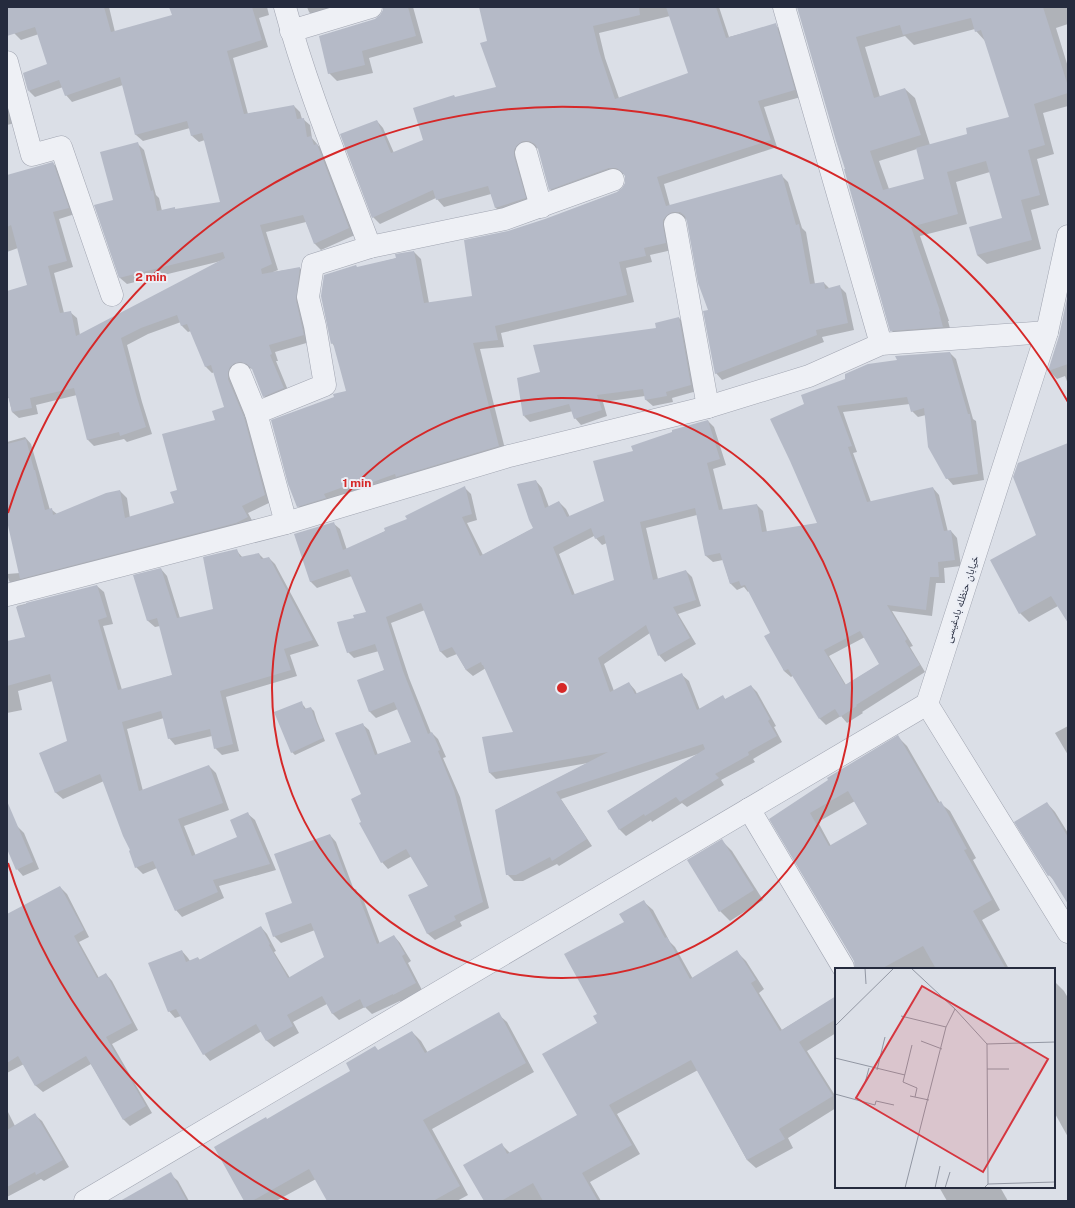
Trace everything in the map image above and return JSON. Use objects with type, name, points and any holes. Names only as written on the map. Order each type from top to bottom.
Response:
[{"type":"street","points":[[284,7],[323,123],[370,247]]},
{"type":"street","points":[[291,31],[371,7]]},
{"type":"street","points":[[784,7],[882,344]]},
{"type":"street","points":[[7,62],[32,155],[61,147],[112,295]]},
{"type":"street","points":[[526,153],[542,207]]},
{"type":"street","points":[[256,414],[325,385],[315,326],[308,297],[313,265],[370,247],[505,219],[542,207],[613,180]]},
{"type":"street","points":[[676,224],[708,408]]},
{"type":"street","name":"خیابان حنظله بادغیسی","points":[[927,704],[1047,332],[1068,236]]},
{"type":"street","points":[[7,595],[286,523],[509,456],[708,408],[809,376],[882,344],[1047,332]]},
{"type":"street","points":[[240,374],[256,414],[286,523]]},
{"type":"street","points":[[85,1201],[927,704],[1068,932]]},
{"type":"street","points":[[749,809],[843,967]]},
{"type":"building","points":[[7,7],[104,7],[111,32],[172,15],[169,7],[252,7],[262,40],[227,51],[244,114],[294,105],[297,119],[304,118],[307,137],[311,136],[314,145],[317,144],[349,228],[314,244],[303,215],[260,225],[272,264],[261,269],[262,274],[300,267],[296,300],[304,335],[269,345],[272,354],[270,355],[284,388],[263,397],[252,369],[247,364],[241,362],[235,363],[230,367],[228,372],[228,379],[244,417],[265,495],[242,506],[248,517],[236,523],[20,579],[7,521],[7,444],[26,439],[45,510],[52,508],[53,515],[106,493],[120,490],[125,518],[174,503],[170,492],[177,490],[162,434],[215,420],[212,411],[224,407],[211,365],[205,367],[187,324],[181,326],[177,315],[141,328],[121,338],[146,427],[120,436],[119,432],[87,440],[74,388],[30,398],[32,408],[12,412],[7,392],[7,291],[27,285],[11,225],[7,227],[7,175],[53,162],[69,208],[53,212],[67,261],[48,266],[60,313],[71,311],[76,336],[225,258],[223,252],[119,278],[94,205],[113,200],[100,152],[138,142],[151,191],[153,190],[157,211],[175,207],[175,209],[220,202],[202,133],[191,136],[187,121],[135,135],[120,77],[65,96],[59,80],[28,91],[23,73],[47,64],[35,27],[7,36]]},
{"type":"building","points":[[383,7],[408,7],[416,36],[362,51],[365,65],[328,74],[319,36],[375,19],[380,15]]},
{"type":"building","points":[[479,7],[639,7],[640,15],[593,26],[599,51],[615,99],[688,73],[666,7],[716,7],[726,38],[776,23],[795,90],[758,101],[771,140],[657,177],[666,206],[782,174],[796,225],[799,224],[810,284],[824,282],[825,289],[840,285],[848,323],[816,330],[817,335],[715,374],[703,311],[708,310],[698,283],[687,222],[685,216],[680,212],[672,212],[663,220],[666,243],[644,248],[646,256],[619,262],[627,295],[495,326],[498,340],[473,343],[499,446],[396,477],[395,474],[362,486],[360,481],[324,494],[326,498],[297,507],[288,484],[271,420],[334,397],[333,394],[346,391],[333,343],[331,344],[321,296],[324,275],[356,265],[357,267],[396,258],[395,254],[414,251],[424,303],[472,296],[464,240],[508,231],[545,219],[617,192],[625,183],[625,176],[621,171],[616,168],[609,168],[549,190],[538,149],[535,144],[529,141],[523,141],[517,145],[514,150],[514,156],[526,198],[495,208],[488,186],[436,200],[433,190],[372,218],[340,134],[377,120],[391,153],[423,140],[413,108],[454,95],[455,97],[496,87],[480,43],[487,41]]},
{"type":"building","points":[[797,7],[1043,7],[1068,86],[1068,93],[1034,104],[1045,145],[1028,150],[1040,195],[1021,200],[1032,240],[977,255],[969,227],[1002,218],[986,161],[947,172],[958,214],[911,227],[940,311],[943,327],[890,331]],"holes":[[[971,18],[975,32],[981,30],[1009,117],[966,128],[967,134],[916,148],[924,179],[883,190],[870,151],[921,135],[905,88],[874,98],[856,37],[900,25],[903,35]]]},
{"type":"building","points":[[1068,294],[1068,364],[1048,371],[1059,336]]},
{"type":"building","points":[[679,317],[691,385],[666,392],[667,396],[645,400],[643,389],[597,395],[602,410],[574,419],[569,404],[523,416],[517,378],[540,372],[533,345],[656,328],[655,323]]},
{"type":"building","points":[[950,352],[968,414],[970,414],[978,474],[946,479],[928,447],[924,408],[911,412],[907,397],[837,406],[852,446],[848,447],[867,502],[933,487],[944,531],[951,530],[955,560],[938,562],[939,577],[930,577],[926,610],[887,605],[907,639],[905,641],[920,665],[856,705],[857,706],[840,717],[835,709],[819,719],[788,669],[784,671],[764,636],[770,633],[745,585],[741,586],[739,581],[730,584],[720,553],[705,556],[695,508],[640,522],[653,580],[686,570],[696,600],[673,607],[690,638],[658,656],[646,625],[598,658],[610,692],[629,682],[635,694],[682,673],[697,710],[723,695],[725,699],[751,685],[770,719],[768,721],[777,736],[748,752],[749,755],[715,774],[719,778],[680,802],[676,797],[645,816],[644,814],[619,830],[607,811],[705,749],[703,744],[556,792],[587,839],[552,861],[550,857],[516,875],[506,875],[495,810],[608,752],[489,773],[482,737],[513,732],[483,665],[481,662],[466,670],[452,647],[440,652],[421,603],[386,617],[403,671],[428,734],[432,732],[440,750],[438,751],[454,790],[483,902],[454,916],[456,920],[427,934],[408,895],[428,886],[406,849],[381,863],[359,823],[361,822],[351,799],[361,794],[335,733],[363,723],[375,755],[411,742],[394,702],[369,712],[357,680],[384,670],[375,644],[347,653],[337,622],[354,618],[353,615],[366,612],[348,569],[310,582],[294,534],[334,522],[343,550],[385,531],[384,528],[407,519],[405,516],[465,486],[472,514],[462,517],[480,556],[533,528],[517,484],[536,480],[545,508],[559,501],[567,517],[604,501],[593,461],[633,451],[631,446],[672,432],[672,430],[708,420],[720,459],[707,463],[719,510],[757,504],[762,532],[817,523],[770,419],[804,404],[801,395],[845,379],[845,374],[868,364],[897,360],[895,356]],"holes":[[[591,528],[595,539],[604,535],[614,580],[572,595],[553,547]],[[860,631],[879,664],[845,685],[824,650]]]},
{"type":"building","points":[[1068,443],[1068,623],[1051,596],[1019,614],[990,560],[1036,535],[1013,477],[1018,463]]},
{"type":"building","points":[[237,549],[240,557],[259,553],[261,559],[269,557],[313,640],[284,649],[291,670],[220,691],[233,744],[214,749],[210,729],[168,739],[161,711],[122,722],[139,791],[209,765],[223,803],[178,819],[192,856],[237,837],[230,820],[248,812],[270,864],[213,880],[218,892],[175,911],[153,861],[135,868],[129,851],[130,850],[123,836],[100,774],[55,793],[39,753],[67,741],[50,674],[7,686],[7,641],[25,637],[16,607],[26,603],[97,585],[107,617],[98,620],[118,690],[172,675],[157,618],[147,621],[133,575],[161,568],[177,618],[213,609],[203,557]]},
{"type":"building","points":[[302,701],[304,709],[311,707],[323,738],[291,753],[274,712]]},
{"type":"building","points":[[898,735],[938,803],[941,801],[967,849],[964,850],[992,900],[973,911],[1005,968],[935,968],[923,946],[883,968],[855,968],[854,961],[769,819],[828,780],[827,778]],"holes":[[[848,791],[867,824],[829,846],[810,813]]]},
{"type":"building","points":[[7,801],[33,862],[16,870],[7,849]]},
{"type":"building","points":[[1047,802],[1068,837],[1068,904],[1050,875],[1048,876],[1014,822]]},
{"type":"building","points":[[330,834],[351,890],[356,889],[377,944],[394,935],[405,954],[402,956],[416,983],[364,1008],[360,999],[332,1014],[322,996],[287,1015],[293,1026],[266,1041],[256,1024],[203,1055],[176,1009],[168,1012],[148,963],[182,950],[186,962],[198,957],[199,960],[261,926],[270,944],[269,945],[288,978],[324,957],[311,923],[273,937],[265,913],[292,903],[274,854]]},
{"type":"building","points":[[722,839],[754,890],[719,912],[687,860]]},
{"type":"building","points":[[60,886],[84,930],[74,936],[97,978],[106,973],[132,1023],[106,1037],[146,1106],[123,1120],[86,1056],[35,1086],[18,1056],[7,1063],[7,914]]},
{"type":"building","points":[[644,900],[665,938],[667,937],[690,979],[737,950],[756,980],[751,983],[780,1031],[835,997],[835,1020],[799,1042],[833,1096],[779,1129],[785,1139],[747,1160],[691,1060],[609,1105],[632,1145],[582,1173],[598,1201],[543,1201],[533,1183],[501,1201],[484,1201],[463,1165],[502,1143],[507,1154],[577,1115],[542,1054],[597,1023],[593,1016],[597,1014],[564,954],[624,922],[619,914]]},
{"type":"building","points":[[499,1012],[526,1063],[423,1120],[460,1186],[433,1201],[327,1201],[309,1169],[252,1201],[244,1201],[214,1147],[266,1117],[267,1119],[350,1071],[346,1063],[375,1046],[378,1050],[412,1031],[425,1053]]},
{"type":"building","points":[[35,1113],[63,1160],[36,1175],[35,1172],[7,1187],[7,1130]]},
{"type":"building","points":[[171,1172],[187,1201],[120,1201]]}]
